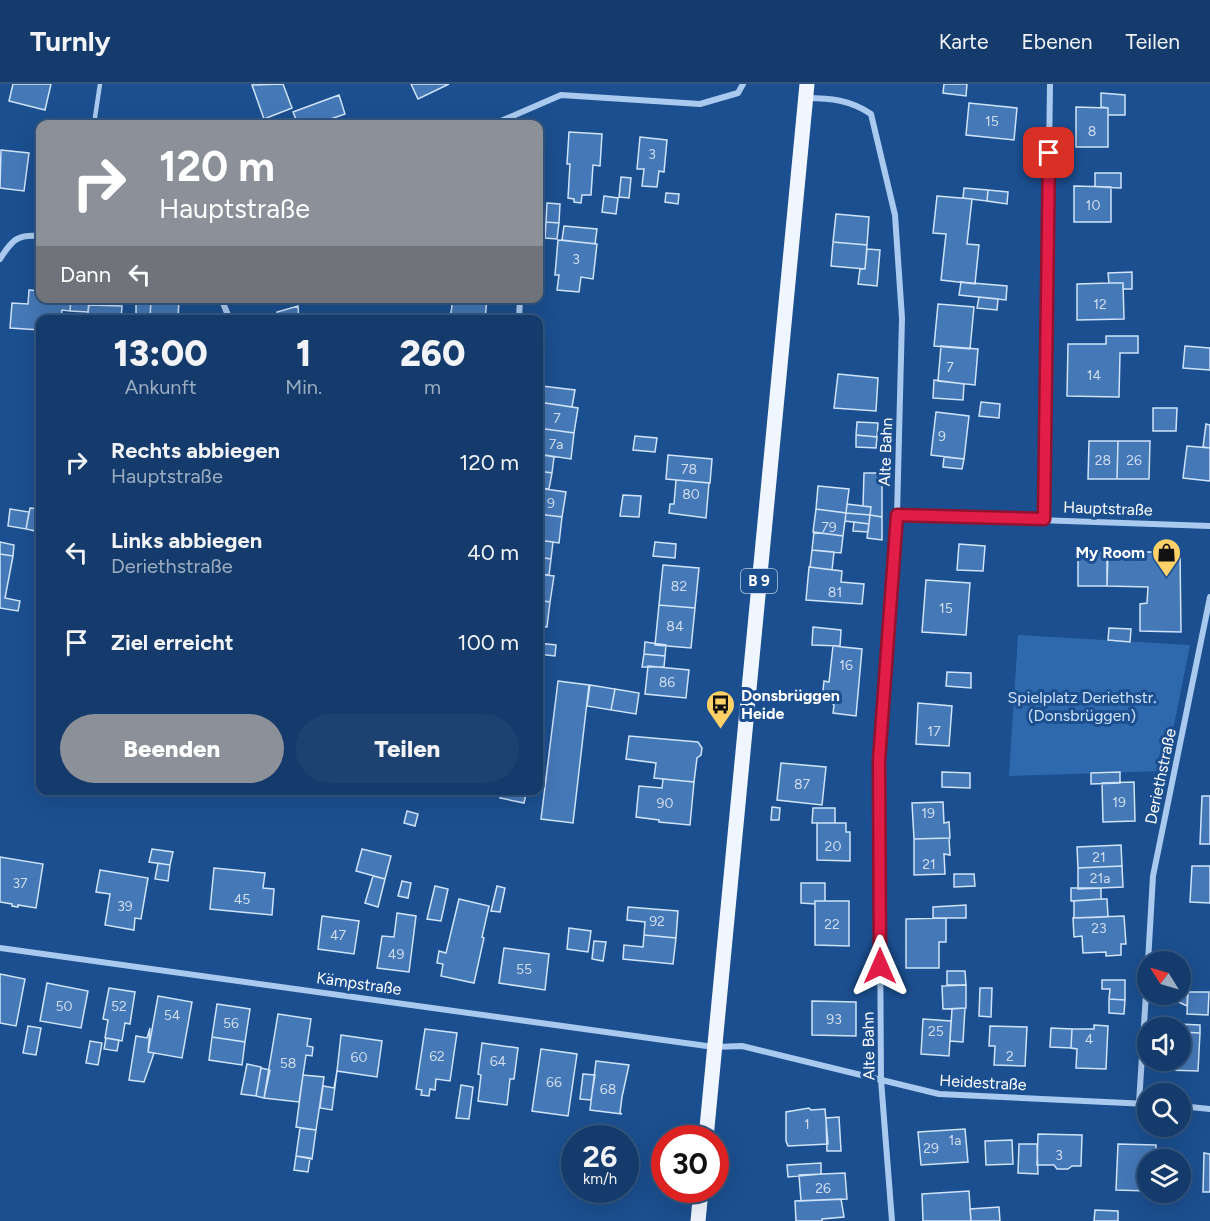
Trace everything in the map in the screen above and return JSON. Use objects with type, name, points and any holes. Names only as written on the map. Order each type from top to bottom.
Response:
[{"type":"main road","name":"B 9","points":[[707,1125],[807,91]]},
{"type":"main road","points":[[698,1221],[700,1203]]},
{"type":"street","points":[[506,120],[561,95],[700,104],[738,93],[743,84]]},
{"type":"street","points":[[1044,519],[1050,84]]},
{"type":"street","name":"Alte Bahn","points":[[807,91],[858,105],[871,114],[895,215],[902,318],[897,515],[879,760],[881,1080],[892,1221]]},
{"type":"street","points":[[0,259],[10,243],[26,235],[36,236]]},
{"type":"street","name":"Hauptstraße","points":[[897,515],[1210,526]]},
{"type":"street","name":"Deriethstraße","points":[[1149,951],[1153,876],[1210,597]]},
{"type":"street","name":"Kämpstraße","points":[[0,948],[714,1047]]},
{"type":"street","name":"Deriethstraße","points":[[1140,1083],[1145,1005]]},
{"type":"street","name":"Heidestraße","points":[[714,1047],[742,1046],[939,1094],[1137,1103]]},
{"type":"street","points":[[1191,1107],[1210,1109]]},
{"type":"lane","points":[[95,120],[100,84]]},
{"type":"green space","name":"Spielplatz Deriethstr. (Donsbrüggen)","points":[[1018,635],[1190,645],[1165,771],[1009,776]]},
{"type":"building","points":[[13,84],[51,84],[45,110],[9,101]]},
{"type":"building","points":[[283,84],[292,108],[264,119],[252,85]]},
{"type":"building","points":[[411,84],[449,84],[418,99]]},
{"type":"building","points":[[944,84],[967,84],[966,96],[943,93]]},
{"type":"building","points":[[1101,93],[1125,95],[1125,115],[1108,115],[1108,108],[1101,107]]},
{"type":"building","points":[[339,95],[345,114],[328,120],[296,120],[293,112]]},
{"type":"building","points":[[969,103],[1017,108],[1014,140],[966,135]]},
{"type":"building","points":[[1076,107],[1108,108],[1108,147],[1076,147]]},
{"type":"building","points":[[569,132],[602,134],[600,166],[593,165],[591,195],[582,195],[581,203],[568,198]]},
{"type":"building","points":[[640,137],[667,140],[664,172],[659,171],[657,187],[642,186],[644,169],[637,169]]},
{"type":"building","points":[[1,150],[29,153],[24,191],[0,188]]},
{"type":"building","points":[[1095,173],[1121,173],[1121,188],[1095,187]]},
{"type":"building","points":[[621,177],[631,178],[629,198],[619,197]]},
{"type":"building","points":[[1074,186],[1111,187],[1111,222],[1074,222]]},
{"type":"building","points":[[964,188],[988,190],[987,201],[963,198]]},
{"type":"building","points":[[988,190],[1008,192],[1007,204],[987,201]]},
{"type":"building","points":[[666,193],[679,194],[678,204],[665,202]]},
{"type":"building","points":[[604,196],[618,198],[616,214],[602,212]]},
{"type":"building","points":[[937,196],[972,199],[967,244],[979,245],[975,284],[941,280],[946,234],[933,233]]},
{"type":"building","points":[[547,203],[560,204],[559,223],[546,222]]},
{"type":"building","points":[[836,214],[869,217],[867,245],[833,242]]},
{"type":"building","points":[[546,222],[559,223],[557,239],[545,238]]},
{"type":"building","points":[[564,226],[597,229],[595,244],[562,240]]},
{"type":"building","points":[[558,240],[597,244],[593,279],[581,277],[579,292],[557,290],[559,275],[555,275]]},
{"type":"building","points":[[833,242],[867,245],[865,269],[831,266]]},
{"type":"building","points":[[867,249],[880,250],[877,286],[858,284],[860,269],[865,269]]},
{"type":"building","points":[[1132,272],[1132,289],[1123,289],[1123,283],[1109,283],[1108,273]]},
{"type":"building","points":[[961,282],[1007,286],[1006,300],[959,295]]},
{"type":"building","points":[[1123,283],[1124,319],[1077,320],[1077,284]]},
{"type":"building","points":[[29,290],[36,291],[36,303],[71,303],[70,311],[62,310],[62,315],[36,315],[36,330],[10,328],[12,303],[28,304]]},
{"type":"building","points":[[979,297],[998,299],[997,310],[977,308]]},
{"type":"building","points":[[71,303],[89,303],[88,312],[70,311]]},
{"type":"building","points":[[136,303],[151,303],[150,315],[136,315]]},
{"type":"building","points":[[151,303],[179,303],[178,315],[150,315]]},
{"type":"building","points":[[452,303],[487,303],[485,315],[451,315]]},
{"type":"building","points":[[938,304],[974,307],[970,349],[934,346]]},
{"type":"building","points":[[89,305],[122,306],[121,315],[88,315]]},
{"type":"building","points":[[298,306],[299,315],[277,315],[277,312]]},
{"type":"building","points":[[1106,336],[1138,336],[1138,353],[1120,353],[1119,397],[1067,396],[1068,344],[1106,344]]},
{"type":"building","points":[[941,346],[978,349],[975,385],[938,381]]},
{"type":"building","points":[[1185,346],[1210,348],[1210,370],[1183,368]]},
{"type":"building","points":[[838,374],[878,378],[876,411],[834,408]]},
{"type":"building","points":[[934,380],[964,384],[963,400],[933,398]]},
{"type":"building","points":[[543,386],[575,390],[572,407],[543,403]]},
{"type":"building","points":[[981,402],[1000,404],[999,418],[979,416]]},
{"type":"building","points":[[543,403],[578,408],[574,433],[543,429]]},
{"type":"building","points":[[1153,408],[1177,408],[1176,431],[1153,431]]},
{"type":"building","points":[[936,412],[969,416],[964,459],[931,455]]},
{"type":"building","points":[[857,422],[878,423],[877,437],[856,435]]},
{"type":"building","points":[[1206,424],[1210,425],[1210,448],[1203,447]]},
{"type":"building","points":[[543,429],[574,433],[571,459],[543,455]]},
{"type":"building","points":[[856,435],[877,437],[876,448],[856,447]]},
{"type":"building","points":[[635,436],[657,438],[655,452],[633,450]]},
{"type":"building","points":[[1089,441],[1118,441],[1117,479],[1088,479]]},
{"type":"building","points":[[1118,441],[1150,441],[1149,479],[1117,479]]},
{"type":"building","points":[[1187,446],[1210,448],[1210,481],[1183,478]]},
{"type":"building","points":[[543,455],[554,457],[552,473],[543,472]]},
{"type":"building","points":[[668,455],[712,459],[710,483],[666,479]]},
{"type":"building","points":[[944,457],[964,459],[962,469],[943,467]]},
{"type":"building","points":[[543,472],[552,473],[549,489],[543,488]]},
{"type":"building","points":[[864,473],[882,473],[882,517],[870,515],[871,507],[863,506]]},
{"type":"building","points":[[676,480],[709,483],[706,518],[669,513],[670,504],[674,504]]},
{"type":"building","points":[[818,486],[849,489],[846,513],[816,509]]},
{"type":"building","points":[[543,489],[566,492],[562,517],[543,515]]},
{"type":"building","points":[[623,495],[641,496],[639,517],[620,516]]},
{"type":"building","points":[[847,504],[871,507],[870,515],[846,513]]},
{"type":"building","points":[[30,508],[36,509],[36,531],[26,529]]},
{"type":"building","points":[[10,509],[29,512],[26,529],[8,526]]},
{"type":"building","points":[[816,509],[846,513],[843,536],[813,532]]},
{"type":"building","points":[[846,513],[870,515],[869,524],[845,521]]},
{"type":"building","points":[[543,515],[562,517],[559,543],[543,541]]},
{"type":"building","points":[[870,515],[882,517],[882,540],[867,538]]},
{"type":"building","points":[[854,522],[869,524],[868,532],[853,531]]},
{"type":"building","points":[[814,532],[843,536],[841,553],[812,550]]},
{"type":"building","points":[[543,541],[553,542],[551,559],[543,558]]},
{"type":"building","points":[[0,542],[14,545],[13,556],[0,554]]},
{"type":"building","points":[[655,542],[676,544],[675,558],[653,556]]},
{"type":"building","points":[[959,544],[985,546],[983,571],[957,570]]},
{"type":"building","points":[[812,550],[834,552],[832,570],[810,567]]},
{"type":"building","points":[[1107,552],[1180,552],[1181,632],[1140,631],[1140,604],[1147,603],[1148,587],[1107,586]]},
{"type":"building","points":[[1078,553],[1108,553],[1107,586],[1078,586]]},
{"type":"building","points":[[0,554],[13,556],[5,598],[20,601],[18,611],[0,608]]},
{"type":"building","points":[[543,558],[551,559],[549,575],[543,574]]},
{"type":"building","points":[[663,565],[699,568],[695,608],[659,605]]},
{"type":"building","points":[[809,567],[842,571],[841,582],[864,584],[862,604],[806,600]]},
{"type":"building","points":[[543,575],[554,576],[550,602],[543,601]]},
{"type":"building","points":[[926,580],[970,583],[966,635],[922,632]]},
{"type":"building","points":[[543,601],[550,602],[547,627],[543,627]]},
{"type":"building","points":[[659,605],[695,608],[691,648],[655,645]]},
{"type":"building","points":[[813,627],[841,630],[840,646],[812,645]]},
{"type":"building","points":[[1109,628],[1131,629],[1130,642],[1108,640]]},
{"type":"building","points":[[645,642],[666,645],[665,656],[644,654]]},
{"type":"building","points":[[543,644],[556,645],[555,656],[543,655]]},
{"type":"building","points":[[833,646],[862,649],[856,716],[833,713],[834,705],[830,701],[822,700],[824,681],[829,682]]},
{"type":"building","points":[[644,654],[665,656],[664,667],[642,667]]},
{"type":"building","points":[[648,666],[689,670],[686,698],[645,694]]},
{"type":"building","points":[[947,672],[971,673],[971,688],[946,686]]},
{"type":"building","points":[[558,681],[589,685],[573,823],[541,819]]},
{"type":"building","points":[[590,685],[615,689],[611,710],[587,706]]},
{"type":"building","points":[[615,689],[639,693],[636,714],[611,710]]},
{"type":"building","points":[[918,703],[952,706],[949,746],[916,744]]},
{"type":"building","points":[[629,736],[698,742],[702,748],[701,755],[697,758],[694,782],[654,778],[656,763],[626,759]]},
{"type":"building","points":[[781,763],[826,767],[822,805],[777,800]]},
{"type":"building","points":[[942,772],[970,773],[970,788],[942,787]]},
{"type":"building","points":[[1120,772],[1120,783],[1091,784],[1091,773]]},
{"type":"building","points":[[663,779],[694,782],[690,825],[636,817],[639,786],[662,788]]},
{"type":"building","points":[[1134,782],[1135,821],[1103,822],[1102,783]]},
{"type":"building","points":[[501,795],[526,795],[524,803],[500,798]]},
{"type":"building","points":[[1202,796],[1210,796],[1210,844],[1200,844]]},
{"type":"building","points":[[943,802],[944,823],[949,822],[950,838],[914,839],[912,803]]},
{"type":"building","points":[[772,807],[780,808],[779,820],[771,820]]},
{"type":"building","points":[[813,808],[835,808],[835,823],[812,823]]},
{"type":"building","points":[[407,811],[418,814],[415,826],[404,823]]},
{"type":"building","points":[[817,823],[846,823],[846,832],[850,832],[850,861],[817,860]]},
{"type":"building","points":[[949,838],[950,855],[944,854],[945,874],[914,875],[914,839]]},
{"type":"building","points":[[1121,845],[1122,866],[1078,868],[1077,847]]},
{"type":"building","points":[[152,849],[173,852],[170,865],[149,862]]},
{"type":"building","points":[[362,849],[391,856],[385,879],[356,871]]},
{"type":"building","points":[[0,857],[43,864],[36,908],[12,906],[12,904],[0,902]]},
{"type":"building","points":[[158,863],[170,865],[168,881],[155,879]]},
{"type":"building","points":[[1122,866],[1123,887],[1078,889],[1078,868]]},
{"type":"building","points":[[1192,866],[1210,866],[1210,903],[1190,902]]},
{"type":"building","points":[[214,868],[265,873],[263,888],[274,889],[272,915],[210,909]]},
{"type":"building","points":[[100,870],[148,878],[141,919],[135,918],[134,930],[105,925],[110,894],[96,892]]},
{"type":"building","points":[[954,874],[974,874],[975,886],[954,887]]},
{"type":"building","points":[[373,876],[385,879],[378,907],[365,903]]},
{"type":"building","points":[[402,881],[411,883],[408,898],[398,896]]},
{"type":"building","points":[[801,883],[825,883],[825,901],[815,901],[815,904],[801,903]]},
{"type":"building","points":[[435,886],[448,889],[441,921],[427,919]]},
{"type":"building","points":[[497,886],[505,888],[500,912],[491,911]]},
{"type":"building","points":[[1071,888],[1101,888],[1101,899],[1071,901]]},
{"type":"building","points":[[459,899],[489,906],[474,983],[441,976],[443,964],[437,963],[439,951],[446,953]]},
{"type":"building","points":[[1107,899],[1108,917],[1074,918],[1074,901]]},
{"type":"building","points":[[815,901],[849,901],[849,946],[815,945]]},
{"type":"building","points":[[966,905],[966,918],[933,918],[933,907]]},
{"type":"building","points":[[628,907],[678,911],[676,938],[644,935],[645,922],[627,920]]},
{"type":"building","points":[[397,913],[416,916],[409,972],[377,968],[382,936],[394,937]]},
{"type":"building","points":[[322,916],[359,921],[354,954],[318,949]]},
{"type":"building","points":[[1124,916],[1126,944],[1121,944],[1121,955],[1106,956],[1106,952],[1083,953],[1082,936],[1074,937],[1073,918]]},
{"type":"building","points":[[946,918],[946,942],[939,942],[939,968],[906,968],[906,919]]},
{"type":"building","points":[[569,928],[591,931],[588,952],[567,949]]},
{"type":"building","points":[[644,935],[676,938],[673,964],[623,959],[624,945],[643,947]]},
{"type":"building","points":[[594,941],[606,942],[603,961],[592,959]]},
{"type":"building","points":[[504,948],[549,954],[545,990],[499,983]]},
{"type":"building","points":[[947,971],[965,971],[966,985],[947,985]]},
{"type":"building","points":[[0,974],[25,979],[16,1026],[0,1023]]},
{"type":"building","points":[[1102,980],[1125,980],[1125,1000],[1109,999],[1110,989],[1102,989]]},
{"type":"building","points":[[47,983],[88,991],[81,1028],[40,1021]]},
{"type":"building","points":[[966,985],[966,1008],[943,1009],[942,986]]},
{"type":"building","points":[[109,988],[135,992],[130,1024],[125,1023],[122,1041],[105,1038],[108,1020],[103,1019]]},
{"type":"building","points":[[980,988],[992,988],[991,1017],[979,1016]]},
{"type":"building","points":[[1191,992],[1209,992],[1208,1015],[1187,1014],[1187,1005],[1191,1005]]},
{"type":"building","points":[[158,996],[192,1002],[182,1058],[148,1052]]},
{"type":"building","points":[[1109,999],[1125,1000],[1124,1014],[1109,1013]]},
{"type":"building","points":[[812,1001],[856,1002],[856,1036],[812,1035]]},
{"type":"building","points":[[217,1004],[250,1009],[245,1042],[212,1037]]},
{"type":"building","points":[[965,1008],[963,1042],[950,1041],[952,1009]]},
{"type":"building","points":[[278,1014],[311,1019],[307,1046],[313,1047],[312,1056],[306,1055],[299,1102],[264,1098]]},
{"type":"building","points":[[923,1019],[951,1021],[949,1056],[921,1054]]},
{"type":"building","points":[[1094,1025],[1108,1026],[1106,1069],[1076,1068],[1077,1049],[1071,1048],[1072,1029],[1094,1029]]},
{"type":"building","points":[[1191,1025],[1200,1025],[1200,1033],[1191,1033]]},
{"type":"building","points":[[28,1026],[41,1028],[36,1055],[23,1053]]},
{"type":"building","points":[[990,1026],[1027,1027],[1025,1066],[994,1065],[995,1046],[989,1046]]},
{"type":"building","points":[[150,1028],[148,1052],[154,1053],[144,1082],[129,1080],[136,1036],[147,1038]]},
{"type":"building","points":[[1051,1028],[1072,1029],[1071,1048],[1050,1047]]},
{"type":"building","points":[[425,1029],[457,1033],[450,1081],[436,1079],[435,1090],[430,1089],[429,1096],[421,1095],[422,1090],[416,1089]]},
{"type":"building","points":[[1191,1033],[1200,1033],[1198,1071],[1191,1071]]},
{"type":"building","points":[[341,1035],[382,1041],[377,1077],[337,1071]]},
{"type":"building","points":[[212,1037],[245,1042],[242,1065],[209,1060]]},
{"type":"building","points":[[106,1038],[119,1040],[117,1051],[104,1049]]},
{"type":"building","points":[[90,1041],[102,1043],[98,1065],[86,1063]]},
{"type":"building","points":[[482,1043],[518,1048],[514,1079],[510,1079],[507,1105],[478,1101],[481,1075],[478,1074]]},
{"type":"building","points":[[541,1049],[577,1054],[568,1116],[532,1111]]},
{"type":"building","points":[[596,1061],[629,1065],[622,1097],[620,1113],[622,1114],[590,1110]]},
{"type":"building","points":[[247,1064],[261,1067],[256,1096],[241,1094]]},
{"type":"building","points":[[261,1068],[270,1070],[264,1098],[256,1096]]},
{"type":"building","points":[[337,1071],[332,1110],[320,1108],[323,1086],[334,1088]]},
{"type":"building","points":[[583,1074],[595,1075],[591,1100],[580,1099]]},
{"type":"building","points":[[303,1075],[324,1077],[316,1130],[296,1127]]},
{"type":"building","points":[[461,1085],[473,1087],[469,1119],[456,1118]]},
{"type":"building","points":[[809,1108],[811,1110],[825,1109],[828,1144],[788,1146],[786,1112]]},
{"type":"building","points":[[839,1117],[841,1151],[827,1151],[826,1118]]},
{"type":"building","points":[[300,1128],[316,1130],[312,1159],[296,1156]]},
{"type":"building","points":[[965,1129],[968,1162],[921,1165],[918,1132]]},
{"type":"building","points":[[1038,1134],[1082,1135],[1081,1166],[1057,1169],[1054,1165],[1037,1165]]},
{"type":"building","points":[[1012,1140],[1013,1164],[986,1165],[985,1141]]},
{"type":"building","points":[[1019,1144],[1037,1144],[1038,1174],[1018,1173]]},
{"type":"building","points":[[1118,1144],[1156,1145],[1156,1149],[1137,1149],[1137,1191],[1116,1190]]},
{"type":"building","points":[[1204,1153],[1210,1154],[1210,1192],[1203,1192]]},
{"type":"building","points":[[296,1156],[310,1158],[308,1172],[294,1170]]},
{"type":"building","points":[[821,1163],[821,1174],[788,1177],[787,1165]]},
{"type":"building","points":[[845,1173],[847,1199],[801,1201],[799,1175]]},
{"type":"building","points":[[969,1191],[971,1221],[923,1221],[922,1194]]},
{"type":"building","points":[[841,1199],[844,1217],[822,1219],[822,1221],[796,1221],[795,1201]]},
{"type":"building","points":[[999,1207],[1000,1221],[971,1221],[970,1209]]},
{"type":"building","points":[[1095,1210],[1118,1211],[1118,1221],[1094,1221]]},
{"type":"place","name":"My Room","points":[[1166,578]]},
{"type":"place","name":"Donsbrüggen Heide","points":[[720,730]]},
{"type":"route","points":[[880,966],[879,760],[897,515],[1044,519],[1049,153]]}]
